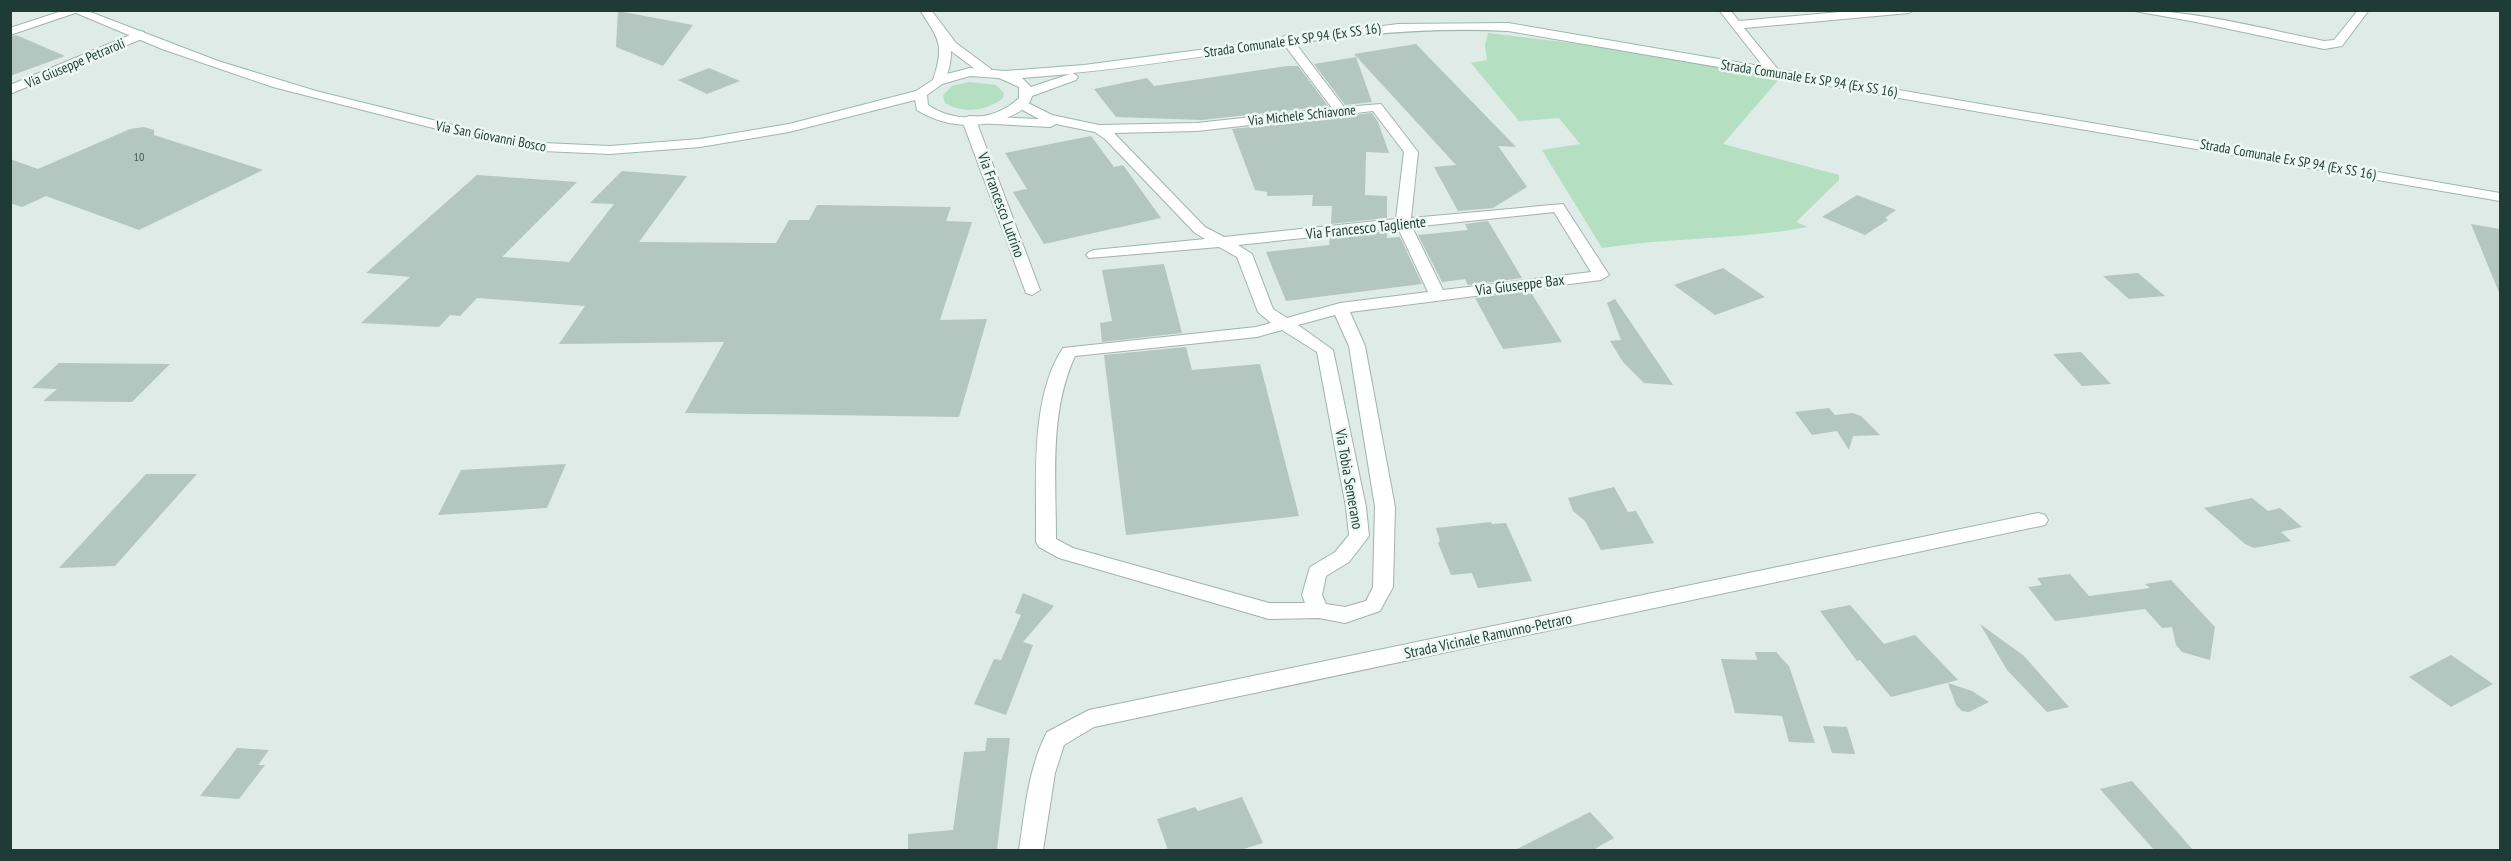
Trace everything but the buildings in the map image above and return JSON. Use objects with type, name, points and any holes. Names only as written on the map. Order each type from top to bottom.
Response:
[{"type":"street","points":[[925,10],[944,40],[962,57],[987,72]]},
{"type":"street","points":[[1724,10],[1774,72]]},
{"type":"street","points":[[1736,25],[1909,10]]},
{"type":"street","points":[[2134,10],[2196,18],[2324,45],[2338,43],[2364,10]]},
{"type":"street","points":[[10,32],[74,11]]},
{"type":"street","name":"Via San Giovanni Bosco","points":[[74,11],[260,79],[479,136],[531,146],[565,149],[638,149],[726,141],[840,117],[921,94],[939,80],[954,75],[987,72],[1006,75]]},
{"type":"street","name":"Strada Comunale Ex SP 94 (Ex SS 16)","points":[[1006,75],[1114,66],[1286,39],[1387,27],[1468,24],[1508,27],[2500,197]]},
{"type":"street","name":"Via Giuseppe Petraroli","points":[[10,90],[141,35]]},
{"type":"street","points":[[1286,39],[1341,111]]},
{"type":"street","points":[[939,80],[945,62],[944,40]]},
{"type":"street","points":[[10,79],[96,54]]},
{"type":"street","name":"Strada Comunale Ex SP 94 (Ex SS 16)","points":[[1025,99],[1068,78],[1114,66]]},
{"type":"street","points":[[840,117],[928,112],[939,117],[974,120],[996,117],[1025,99],[1026,86],[1006,75]]},
{"type":"street","points":[[921,94],[920,101],[928,112]]},
{"type":"street","name":"Via Tobia Semerano","points":[[1025,99],[1048,118],[1099,129],[1110,136],[1200,230],[1226,242],[1244,254],[1266,312],[1325,350],[1356,507],[1359,536],[1342,557],[1317,573],[1312,595],[1319,610],[1345,615],[1373,606],[1383,587],[1385,507],[1372,418],[1357,346],[1340,308]]},
{"type":"street","name":"Via Michele Schiavone","points":[[1099,129],[1197,126],[1376,107],[1412,152],[1403,224]]},
{"type":"street","name":"Via Tobia Semerano","points":[[974,120],[1076,123]]},
{"type":"street","name":"Via Francesco Lutrino","points":[[974,120],[1032,290]]},
{"type":"street","name":"Via Francesco Tagliente","points":[[1094,255],[1558,207],[1601,275]]},
{"type":"street","points":[[1403,224],[1438,296]]},
{"type":"street","name":"Via Giuseppe Bax","points":[[1319,610],[1269,611],[1066,553],[1046,542],[1048,432],[1061,365],[1069,352],[1257,332],[1340,308],[1601,275]]},
{"type":"street","name":"Strada Vicinale Ramunno-Petraro","points":[[1031,850],[1043,773],[1055,739],[1089,719],[2038,520]]},
{"type":"green space","points":[[1488,33],[1579,44],[1780,78],[1723,144],[1839,175],[1839,180],[1796,222],[1808,227],[1602,248],[1542,150],[1580,144],[1559,118],[1519,121],[1471,63],[1487,60],[1485,45]]},
{"type":"green space","points":[[969,82],[996,85],[1004,93],[1003,98],[990,106],[967,110],[945,103],[943,95],[952,86]]}]
